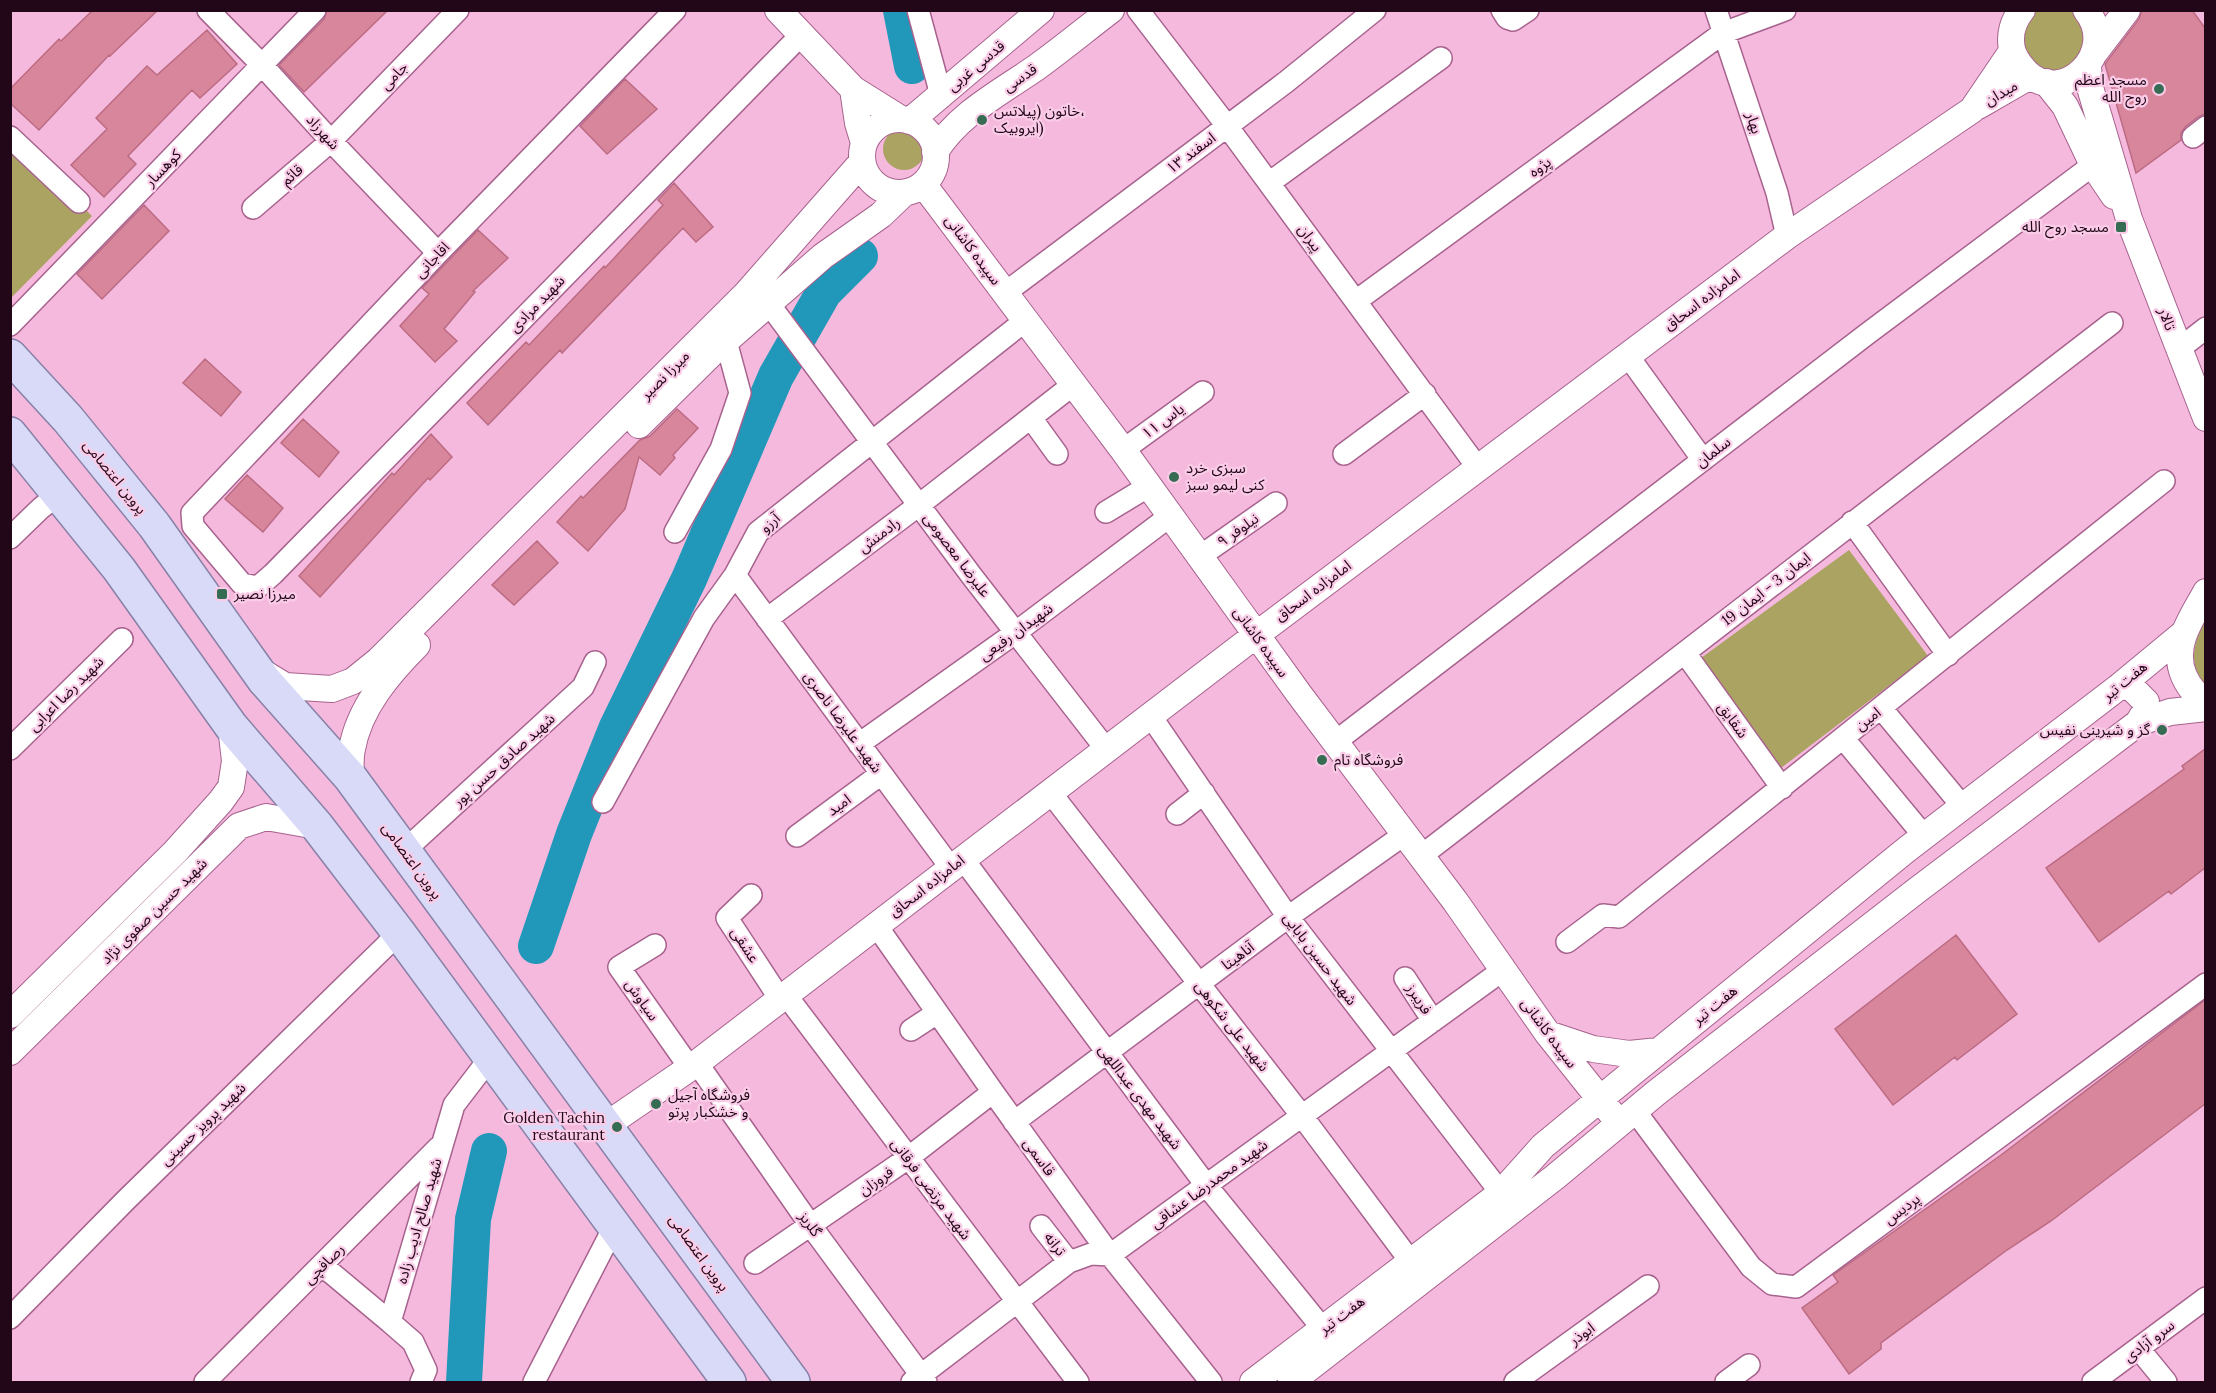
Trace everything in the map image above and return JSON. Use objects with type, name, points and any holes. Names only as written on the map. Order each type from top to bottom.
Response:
[{"type":"main road","name":"پروین اعتصامی","points":[[10,356],[68,419],[154,525],[256,668],[350,777],[793,1383]]},
{"type":"main road","points":[[10,434],[118,569],[231,726],[317,826],[399,933],[729,1383]]},
{"type":"street","name":"شهرزاد","points":[[208,10],[438,253]]},
{"type":"street","name":"کوهسار","points":[[10,325],[315,10]]},
{"type":"street","name":"جامی","points":[[331,141],[458,10]]},
{"type":"street","name":"اقاجانی","points":[[192,513],[438,253],[675,10]]},
{"type":"street","points":[[778,10],[853,89],[928,133],[935,152],[935,164],[930,175],[913,188],[889,192],[877,186],[867,175],[853,89]]},
{"type":"street","points":[[918,10],[940,95]]},
{"type":"street","name":"قدسی غربی","points":[[905,120],[940,95],[1041,10]]},
{"type":"street","name":"قدسی","points":[[935,152],[946,135],[980,106],[1038,66],[1111,10]]},
{"type":"street","name":"پیران","points":[[1138,10],[1227,126],[1478,468]]},
{"type":"street","name":"اسفند ۱۳","points":[[1005,293],[1227,126],[1375,10]]},
{"type":"street","points":[[1502,10],[1508,18],[1513,20],[1528,10]]},
{"type":"street","name":"بهار","points":[[1716,10],[1777,193],[1787,236]]},
{"type":"street","name":"پژوه","points":[[1356,301],[1724,33],[1785,10]]},
{"type":"street","points":[[2086,10],[2094,22],[2097,36],[2092,59]]},
{"type":"street","points":[[2092,59],[2127,10]]},
{"type":"street","points":[[2012,51],[2010,36],[2020,12]]},
{"type":"street","name":"شهید مرادی","points":[[192,513],[193,526],[242,584],[258,588],[801,35]]},
{"type":"street","name":"میدان","points":[[2012,51],[2018,64],[2038,79],[2060,82],[2074,77],[2092,59]]},
{"type":"street","name":"امامزاده اسحاق","points":[[605,1126],[693,1065],[1150,715],[1787,236],[1972,110],[2012,51]]},
{"type":"street","points":[[1269,183],[1441,58]]},
{"type":"street","name":"تالار","points":[[2092,59],[2089,84],[2129,219],[2205,418]]},
{"type":"street","name":"میدان","points":[[1972,110],[2038,79]]},
{"type":"street","name":"تالار","points":[[2038,79],[2065,106],[2093,165],[2129,219]]},
{"type":"street","points":[[863,152],[875,127],[883,123],[905,120]]},
{"type":"street","points":[[10,137],[79,202]]},
{"type":"street","name":"قائم","points":[[253,208],[331,141]]},
{"type":"street","name":"میرزا نصیر","points":[[256,668],[285,686],[332,689],[386,667],[437,625],[726,341],[756,306],[863,152]]},
{"type":"street","name":"سلمان","points":[[1335,742],[1867,333],[2093,165]]},
{"type":"street","name":"میرزا نصیر","points":[[350,777],[352,749],[357,729],[379,689],[386,667],[756,306],[881,215],[913,188]]},
{"type":"street","name":"سپیده کاشانی","points":[[913,188],[1026,320],[1335,742],[1455,900],[1548,1034],[1600,1099],[1627,1117]]},
{"type":"street","name":"علیرضا معصومی","points":[[756,306],[809,360],[1106,749]]},
{"type":"street","name":"آرزو","points":[[603,801],[704,618],[735,575],[758,532],[1026,320]]},
{"type":"street","name":"ایمان 3 - ایمان 19","points":[[1422,856],[2112,323]]},
{"type":"street","points":[[2179,349],[2205,328]]},
{"type":"street","points":[[675,532],[721,449],[740,393],[726,341]]},
{"type":"street","points":[[1628,356],[1703,460]]},
{"type":"street","name":"رادمنش","points":[[767,619],[919,506],[1074,384]]},
{"type":"street","name":"یاس ۱۱","points":[[1123,450],[1203,392]]},
{"type":"street","points":[[1344,454],[1425,393]]},
{"type":"street","points":[[1031,418],[1057,454]]},
{"type":"street","name":"امین","points":[[1567,942],[1603,915],[1619,917],[2164,481]]},
{"type":"street","points":[[1106,512],[1149,486]]},
{"type":"street","points":[[10,538],[59,494]]},
{"type":"street","name":"نیلوفر ۹","points":[[1199,557],[1276,503]]},
{"type":"street","name":"شهیدان رفیعی","points":[[859,744],[1016,633],[1170,516]]},
{"type":"street","points":[[1852,522],[1948,655]]},
{"type":"street","name":"شهید علیرضا ناصری","points":[[735,575],[881,774],[957,864]]},
{"type":"street","points":[[2205,592],[2184,633],[2179,651],[2181,669],[2188,685],[2205,701]]},
{"type":"street","name":"هفت تیر","points":[[1253,1383],[1501,1193],[1543,1146],[1600,1099],[1924,836],[2120,686],[2184,633]]},
{"type":"street","name":"شهید رضا اعرابی","points":[[10,749],[122,639]]},
{"type":"street","name":"شقایق","points":[[1685,653],[1782,788]]},
{"type":"street","name":"شهید صادق حسن پور","points":[[404,851],[583,687],[595,662]]},
{"type":"street","points":[[2120,686],[2132,687],[2146,702],[2146,710],[2138,723]]},
{"type":"street","points":[[1881,708],[1963,807]]},
{"type":"street","name":"هفت تیر","points":[[1291,1383],[1556,1177],[1627,1117],[1916,891],[2138,723],[2170,712],[2205,708]]},
{"type":"street","name":"شهید حسین بابایی","points":[[1150,715],[1288,917],[1501,1193]]},
{"type":"street","name":"شهید حسین صفوی نژاد","points":[[10,1015],[175,852],[221,801],[231,787],[235,761],[231,726]]},
{"type":"street","points":[[1843,738],[1924,836]]},
{"type":"street","name":"امید","points":[[797,836],[881,774]]},
{"type":"street","name":"شهید علی شکوهی","points":[[1050,792],[1302,1116],[1411,1262]]},
{"type":"street","points":[[1177,814],[1204,794]]},
{"type":"street","points":[[221,801],[232,797],[246,805],[247,817],[239,826]]},
{"type":"street","name":"شهید حسین صفوی نژاد","points":[[10,1052],[239,826],[266,817],[317,826]]},
{"type":"street","name":"آناهیتا","points":[[1014,1122],[1288,917],[1405,834]]},
{"type":"street","name":"شهید مهدی عبداللهی","points":[[957,864],[1107,1053],[1206,1185],[1323,1329]]},
{"type":"street","name":"عشقی","points":[[750,895],[727,918],[783,997]]},
{"type":"street","name":"قاسمی","points":[[876,926],[1110,1256],[1211,1383]]},
{"type":"street","name":"شهید پرویز حسینی","points":[[10,1318],[126,1200],[399,933]]},
{"type":"street","name":"سیاوش","points":[[655,945],[619,967],[693,1065]]},
{"type":"street","name":"شهید محمدرضا عشاقی","points":[[1110,1256],[1503,970]]},
{"type":"street","name":"فریبرز","points":[[1405,978],[1433,1021]]},
{"type":"street","name":"پردیس","points":[[1627,1117],[1751,1267],[1772,1284],[1796,1287],[2205,984]]},
{"type":"street","name":"شهید مرتضی فرقانی","points":[[783,997],[1078,1383]]},
{"type":"street","points":[[911,1030],[937,1012]]},
{"type":"street","points":[[1548,1034],[1593,1049],[1629,1054],[1659,1051]]},
{"type":"street","name":"شهید صالح ادیب زاده","points":[[390,1322],[454,1105],[490,1058]]},
{"type":"street","name":"گلریز","points":[[693,1065],[812,1226],[920,1380]]},
{"type":"street","name":"فروزان","points":[[755,1263],[908,1158],[993,1092]]},
{"type":"street","name":"رصافچی","points":[[205,1383],[442,1144]]},
{"type":"street","name":"ترانه","points":[[1041,1226],[1069,1262]]},
{"type":"street","points":[[534,1383],[614,1227]]},
{"type":"street","points":[[920,1380],[1069,1262],[1090,1254],[1110,1256]]},
{"type":"street","points":[[323,1266],[413,1342],[426,1370],[421,1383]]},
{"type":"street","name":"ابوذر","points":[[1515,1383],[1648,1286]]},
{"type":"street","name":"سرو آزادی","points":[[2093,1383],[2205,1298]]},
{"type":"street","points":[[2139,1348],[2166,1383]]},
{"type":"street","points":[[1726,1383],[1749,1365]]},
{"type":"shaded area","points":[[2031,11],[2076,11],[2087,24],[2084,57],[2056,74],[2026,61],[2020,27]]},
{"type":"shaded area","points":[[904,128],[919,134],[925,149],[919,164],[904,170],[889,164],[883,149],[889,134]]},
{"type":"shaded area","points":[[10,135],[92,216],[11,298],[10,298]]},
{"type":"shaded area","points":[[1849,550],[1928,656],[1781,768],[1701,658]]},
{"type":"shaded area","points":[[2205,621],[2205,684],[2196,668],[2194,653]]},
{"type":"building","points":[[93,10],[158,10],[109,55],[39,130],[10,103],[10,89],[59,39],[61,41]]},
{"type":"building","points":[[327,10],[388,10],[304,92],[279,65],[324,19]]},
{"type":"building","name":"مسجد اعظم روح الله","points":[[2142,10],[2192,10],[2205,28],[2205,114],[2185,127],[2181,133],[2181,140],[2136,173],[2105,64],[2139,19]]},
{"type":"building","points":[[207,30],[237,64],[200,98],[192,90],[128,156],[136,164],[104,197],[71,165],[107,129],[96,118],[147,66],[157,75]]},
{"type":"building","points":[[625,79],[657,109],[607,154],[580,126]]},
{"type":"building","points":[[674,183],[713,227],[696,242],[683,228],[562,353],[560,350],[488,425],[467,403],[526,342],[529,345],[604,266],[605,268],[663,205],[658,200]]},
{"type":"building","points":[[144,205],[169,231],[102,299],[77,274]]},
{"type":"building","points":[[478,230],[508,258],[473,291],[475,292],[444,329],[457,341],[435,362],[400,326],[429,294],[422,288]]},
{"type":"building","points":[[205,359],[241,392],[221,416],[183,383]]},
{"type":"building","points":[[677,409],[698,428],[673,455],[675,458],[660,475],[639,457],[625,509],[588,551],[557,522],[640,440],[650,436]]},
{"type":"building","points":[[303,419],[339,452],[319,477],[281,443]]},
{"type":"building","points":[[431,434],[452,457],[430,480],[428,478],[320,597],[299,576],[392,473],[394,475]]},
{"type":"building","points":[[247,475],[283,508],[263,532],[225,499]]},
{"type":"building","points":[[537,541],[558,563],[514,605],[492,585]]},
{"type":"building","points":[[2205,749],[2205,868],[2171,894],[2169,891],[2099,942],[2046,868],[2184,769],[2182,766]]},
{"type":"building","points":[[1956,935],[2017,1014],[1957,1060],[1955,1057],[1893,1105],[1835,1029]]},
{"type":"building","points":[[2205,1000],[2205,1104],[2051,1221],[2007,1250],[1881,1343],[1881,1349],[1849,1374],[1802,1308],[1838,1282],[1833,1275],[2001,1155]]},
{"type":"waterway","points":[[901,10],[912,66]]},
{"type":"waterway","points":[[536,946],[574,834],[617,727],[689,579],[776,376],[824,292],[860,256]]},
{"type":"waterway","points":[[464,1382],[473,1219],[489,1151]]},
{"type":"place","name":"مسجد اعظم روح الله","points":[[2159,89]]},
{"type":"place","name":"خاتون (پیلاتس، ایروبیک)","points":[[982,120]]},
{"type":"place","name":"مسجد روح الله","points":[[2121,227]]},
{"type":"place","name":"سبزی خرد کنی لیمو سبز","points":[[1174,477]]},
{"type":"place","name":"میرزا نصیر","points":[[222,594]]},
{"type":"place","name":"گز و شیرینی نفیس","points":[[2162,730]]},
{"type":"place","name":"فروشگاه تام","points":[[1322,760]]},
{"type":"place","name":"فروشگاه آجیل و خشکبار پرتو","points":[[656,1104]]},
{"type":"place","name":"Golden Tachin restaurant","points":[[617,1127]]}]
